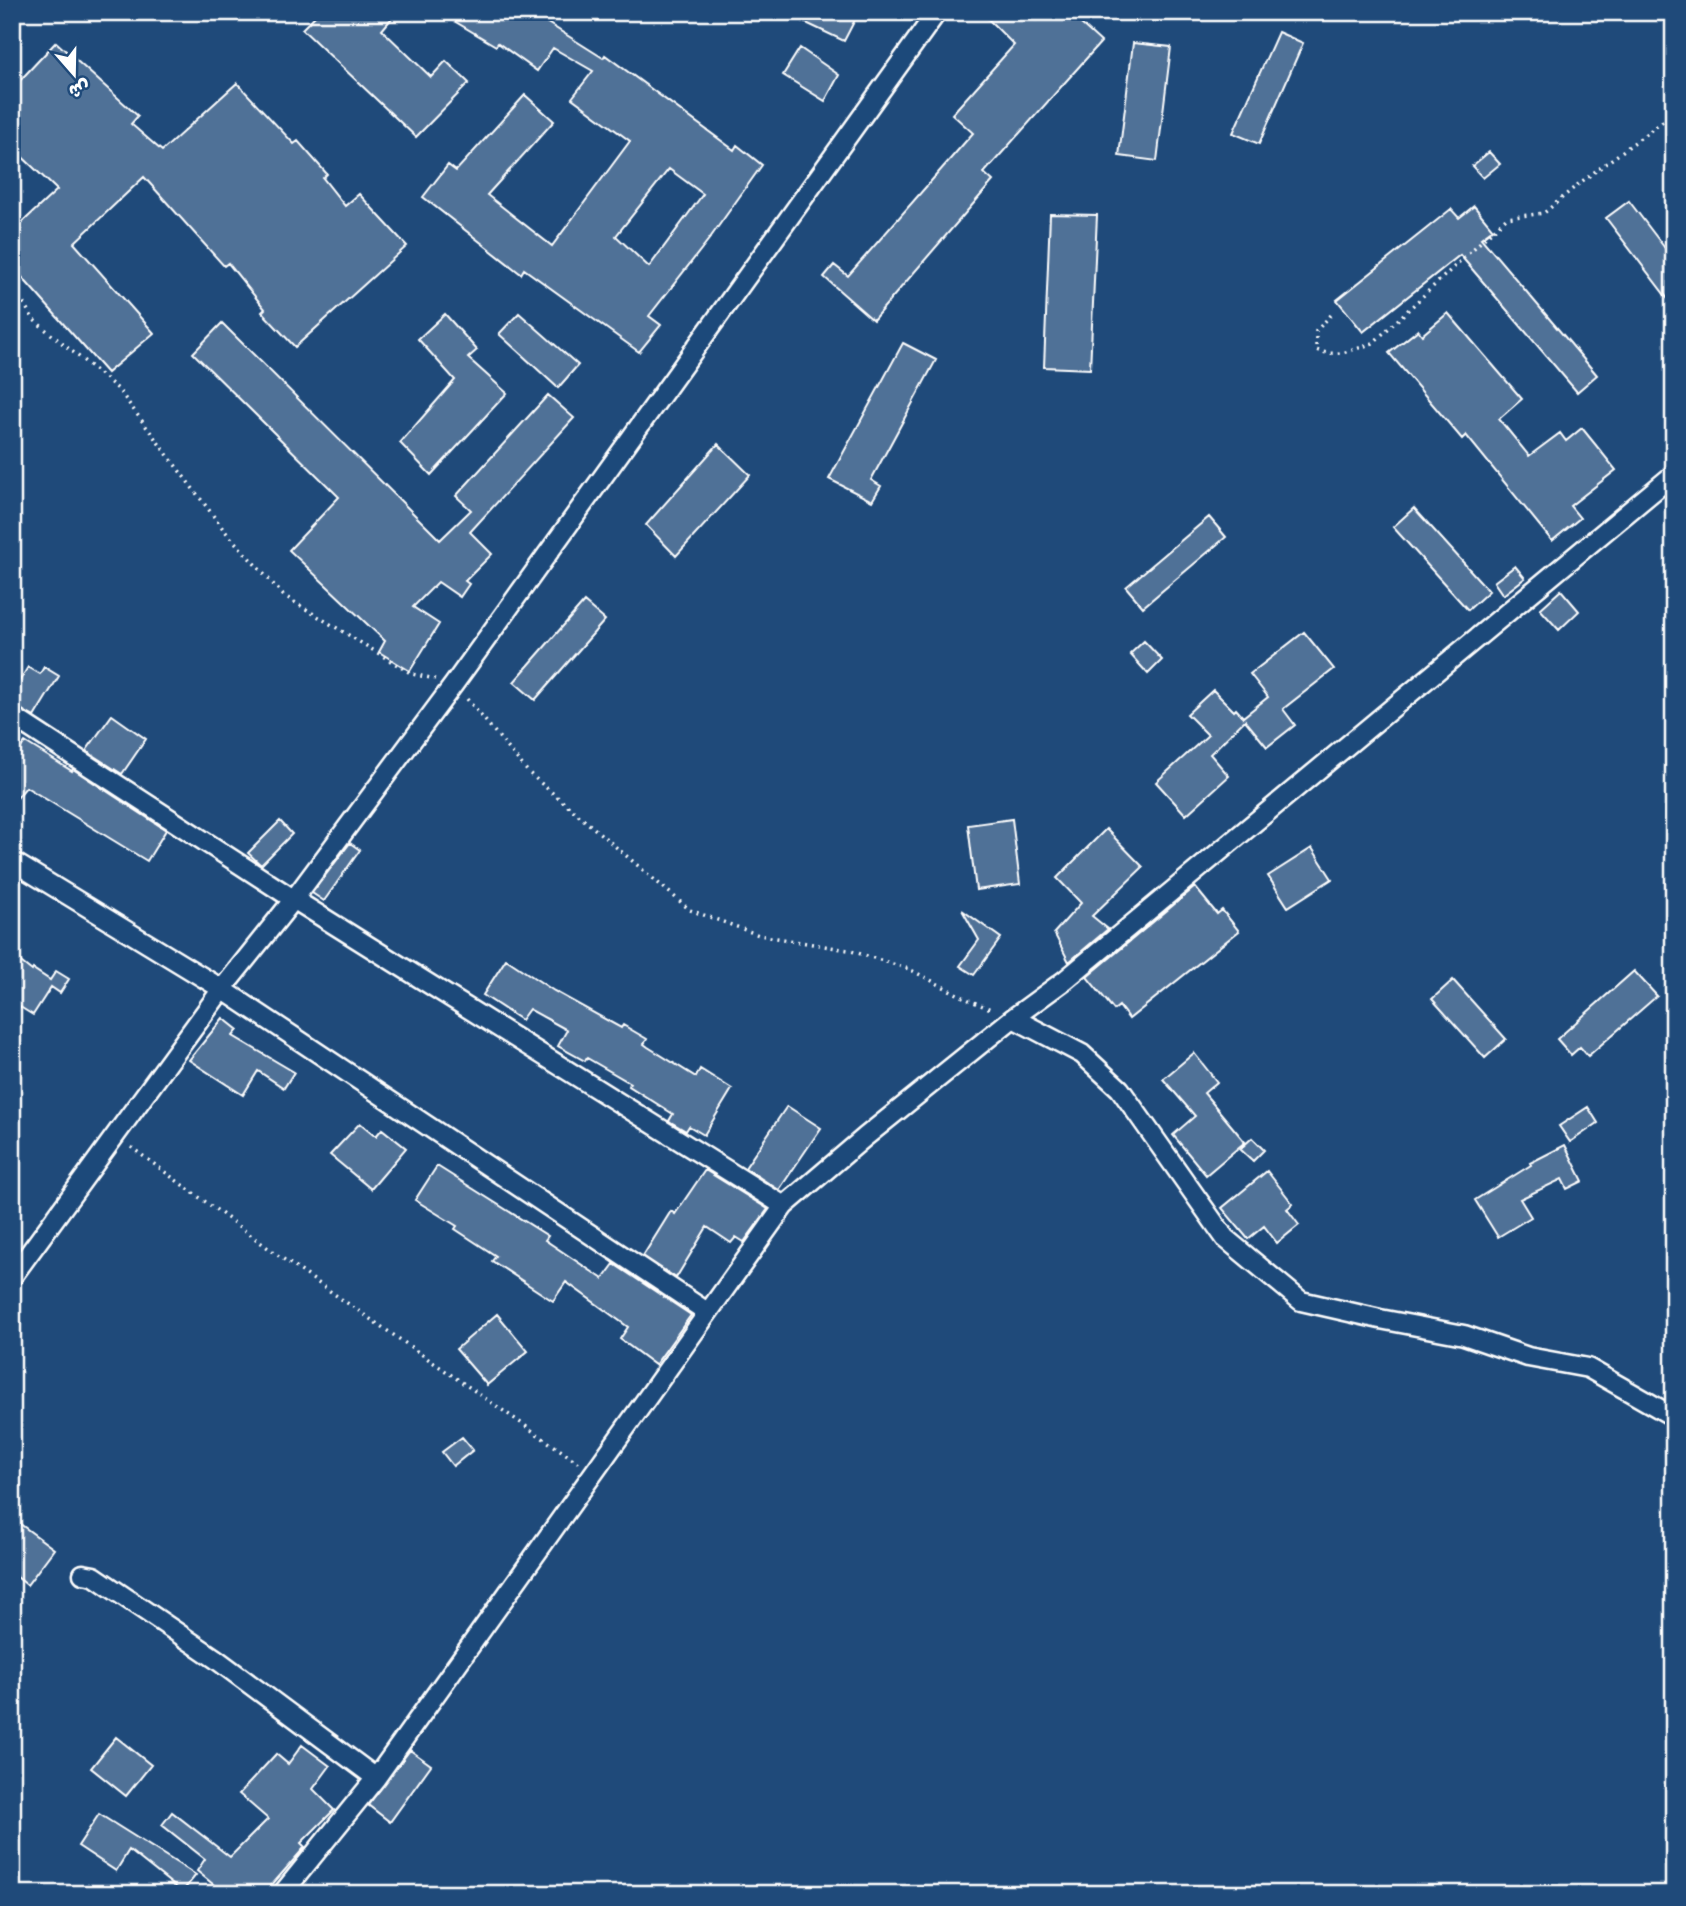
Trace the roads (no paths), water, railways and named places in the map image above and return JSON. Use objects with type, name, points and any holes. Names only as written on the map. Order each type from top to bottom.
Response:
[{"type":"street","points":[[12,1277],[222,989],[294,899],[454,684],[937,12]]},
{"type":"street","points":[[282,1894],[376,1778],[783,1206],[864,1136],[1076,971],[1674,474]]},
{"type":"street","points":[[12,716],[294,899],[783,1206]]},
{"type":"street","points":[[12,861],[222,989],[707,1312]]},
{"type":"street","points":[[1013,1018],[1082,1054],[1120,1089],[1224,1238],[1301,1301],[1464,1335],[1528,1357],[1588,1368],[1674,1418]]},
{"type":"street","points":[[83,1574],[94,1576],[196,1645],[376,1778]]}]
